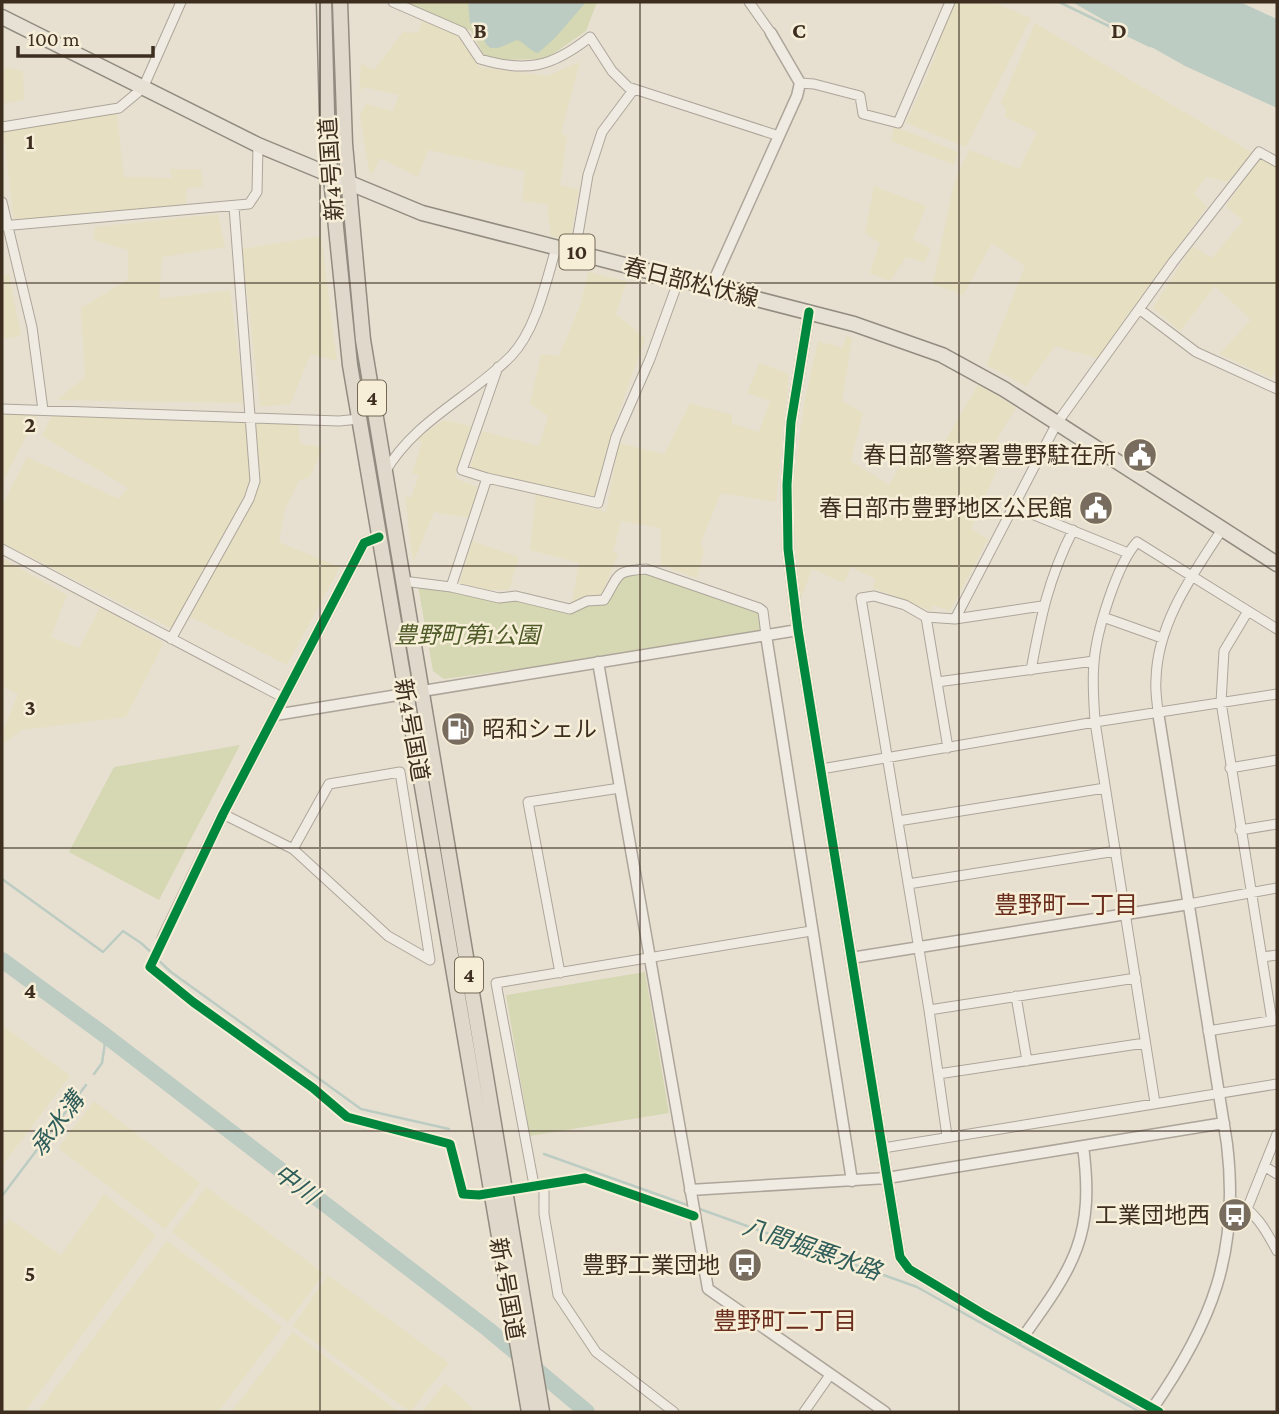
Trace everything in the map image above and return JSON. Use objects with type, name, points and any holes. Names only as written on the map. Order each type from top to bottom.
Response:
[{"type":"highway","name":"新4号国道","points":[[324,2],[330,175],[342,304],[359,419],[528,1412]]},
{"type":"highway","name":"新4号国道","points":[[340,2],[341,75],[348,183],[363,340],[542,1412]]},
{"type":"main road","name":"春日部松伏線","points":[[2,17],[258,145],[422,213],[809,312],[867,328],[942,355],[1004,389],[1277,564]]},
{"type":"street","points":[[2,127],[119,107],[143,88],[181,2]]},
{"type":"street","points":[[393,2],[462,32],[480,59],[512,66],[551,63],[570,53],[590,37],[612,71],[628,87],[779,136]]},
{"type":"street","points":[[711,287],[797,96],[800,83],[749,2]]},
{"type":"street","points":[[800,83],[860,96],[863,114],[898,123],[950,2]]},
{"type":"street","points":[[575,252],[588,175],[602,132],[634,89]]},
{"type":"street","points":[[4,226],[250,204],[257,192],[258,145]]},
{"type":"street","points":[[954,619],[1057,424],[1139,309],[1259,152],[1277,162]]},
{"type":"street","points":[[2,202],[4,226],[32,327],[43,410]]},
{"type":"street","points":[[172,639],[254,488],[234,207]]},
{"type":"street","points":[[384,473],[413,433],[512,355],[536,315],[556,248]]},
{"type":"street","points":[[498,367],[462,470],[598,503],[615,437],[650,359],[680,279]]},
{"type":"street","points":[[1139,309],[1196,352],[1277,389]]},
{"type":"street","points":[[809,312],[792,422],[786,485],[788,549],[798,630],[903,1263],[909,1269],[1153,1411],[1203,1325],[1216,1292],[1229,1233],[1231,1201],[1224,1124],[1158,712],[1156,679],[1162,638],[1193,575],[1223,528]]},
{"type":"street","points":[[2,409],[339,421],[359,419]]},
{"type":"street","points":[[451,587],[487,478]]},
{"type":"street","points":[[1012,506],[1128,552]]},
{"type":"street","points":[[1031,670],[1042,606],[1056,563],[1073,530]]},
{"type":"street","points":[[379,537],[365,543],[223,814],[150,967],[192,1002],[293,1073],[347,1117],[450,1144],[463,1194],[479,1195]]},
{"type":"street","points":[[1156,1103],[1095,722],[1094,661],[1103,617],[1128,552],[1137,542],[1277,629]]},
{"type":"street","points":[[2,549],[284,698]]},
{"type":"street","points":[[403,581],[451,587],[499,598],[516,596],[570,609],[587,601],[604,600],[618,575],[627,570],[646,569],[763,611],[852,1181]]},
{"type":"street","points":[[947,1136],[929,1010],[861,598],[874,596],[905,605],[926,617],[954,619],[1042,606]]},
{"type":"street","points":[[1208,1031],[1275,1020],[1240,830],[1221,702],[1224,651],[1248,611]]},
{"type":"street","points":[[926,617],[948,748]]},
{"type":"street","points":[[1103,617],[1162,638]]},
{"type":"street","points":[[275,715],[798,630]]},
{"type":"street","points":[[937,682],[1094,661]]},
{"type":"street","points":[[598,662],[706,1283],[711,1293],[885,1412]]},
{"type":"street","points":[[821,769],[1277,694]]},
{"type":"street","points":[[1230,768],[1277,760]]},
{"type":"street","points":[[223,814],[293,849],[388,936],[430,960],[400,772],[329,784],[293,849]]},
{"type":"street","points":[[560,973],[528,802],[620,788]]},
{"type":"street","points":[[898,821],[1105,788]]},
{"type":"street","points":[[1240,830],[1277,824]]},
{"type":"street","points":[[908,884],[1116,851]]},
{"type":"street","points":[[852,958],[1277,888]]},
{"type":"street","points":[[674,1412],[596,1352],[558,1295],[539,1184],[496,984],[811,931]]},
{"type":"street","points":[[1262,957],[1277,955]]},
{"type":"street","points":[[929,1010],[1136,978]]},
{"type":"street","points":[[1016,996],[1027,1060]]},
{"type":"street","points":[[938,1074],[1145,1043]]},
{"type":"street","points":[[883,1148],[1277,1084]]},
{"type":"street","points":[[690,1195],[887,1178],[1224,1124]]},
{"type":"street","points":[[1247,1209],[1277,1134]]},
{"type":"street","points":[[1023,1336],[1056,1291],[1079,1242],[1088,1196],[1083,1146]]},
{"type":"street","points":[[1264,1166],[1277,1174]]},
{"type":"street","points":[[519,1188],[585,1178],[694,1215]]},
{"type":"street","points":[[1231,1201],[1247,1209],[1265,1230],[1277,1251]]},
{"type":"street","points":[[804,1412],[830,1374]]},
{"type":"shaded area","points":[[468,2],[586,2],[538,53],[517,40],[498,48],[490,48],[478,25],[470,23]]},
{"type":"shaded area","points":[[953,2],[993,2],[1031,18],[966,147],[906,123],[936,55],[940,29]]},
{"type":"shaded area","points":[[1072,2],[1240,2],[1277,19],[1277,108],[1185,66]]},
{"type":"shaded area","points":[[422,21],[460,35],[479,67],[547,76],[580,62],[561,133],[567,137],[560,185],[579,189],[570,241],[551,236],[547,204],[522,201],[525,171],[428,150],[418,177],[380,158],[372,175],[369,171],[360,115],[366,104],[393,111],[399,95],[363,87],[359,93],[361,64],[374,70],[403,32],[418,33]]},
{"type":"shaded area","points":[[1035,23],[1253,153],[1227,182],[1206,177],[1194,193],[1207,207],[1123,321],[1100,359],[1055,346],[1026,386],[986,365],[1025,266],[992,243],[963,295],[933,284],[954,183],[969,150],[1019,169],[1037,132],[1005,117],[1006,109],[1001,103]]},
{"type":"shaded area","points":[[2,67],[23,71],[24,100],[2,104]]},
{"type":"shaded area","points":[[116,108],[124,177],[174,178],[169,169],[201,169],[203,187],[187,188],[185,212],[14,221],[3,130]]},
{"type":"shaded area","points":[[894,126],[958,152],[954,165],[891,141]]},
{"type":"shaded area","points":[[1260,157],[1277,166],[1277,369],[1272,378],[1219,354],[1251,320],[1215,286],[1180,331],[1153,308],[1192,246],[1212,258],[1243,221],[1226,206]]},
{"type":"shaded area","points":[[874,186],[926,206],[913,240],[930,248],[925,262],[906,257],[890,281],[870,273],[880,243],[865,233]]},
{"type":"shaded area","points":[[218,214],[225,247],[162,257],[159,299],[230,290],[245,403],[57,400],[85,377],[81,308],[128,279],[128,250],[94,240],[95,227]]},
{"type":"shaded area","points":[[321,236],[337,361],[311,354],[290,404],[260,407],[242,249]]},
{"type":"shaded area","points":[[588,272],[627,281],[616,314],[645,338],[611,435],[594,499],[472,469],[482,431],[539,446],[548,416],[530,404],[541,354],[559,356],[581,303]]},
{"type":"shaded area","points":[[9,274],[21,336],[2,339],[2,276]]},
{"type":"shaded area","points":[[847,335],[852,339],[842,401],[863,413],[851,461],[889,485],[908,451],[938,453],[979,383],[1016,408],[995,442],[1007,447],[971,529],[988,539],[950,611],[933,605],[931,611],[873,588],[875,579],[851,567],[844,583],[812,569],[800,602],[791,494],[805,398],[818,341],[842,348]]},
{"type":"shaded area","points":[[759,363],[789,374],[776,502],[721,493],[701,542],[704,551],[697,578],[661,565],[661,528],[621,521],[613,552],[618,554],[602,595],[572,602],[579,563],[530,550],[536,493],[606,512],[619,443],[664,454],[690,403],[732,415],[732,424],[759,432],[770,401],[747,393]]},
{"type":"shaded area","points":[[53,412],[298,422],[300,444],[323,447],[310,477],[300,480],[285,508],[279,542],[340,567],[287,665],[189,616],[177,631],[2,543],[2,505],[27,457],[119,499],[128,488],[42,436]]},
{"type":"shaded area","points":[[2,413],[38,414],[2,483]]},
{"type":"shaded area","points":[[444,420],[471,426],[455,478],[478,487],[470,518],[434,512],[413,563],[405,495],[411,498],[419,475],[412,473],[422,442],[415,440]]},
{"type":"shaded area","points":[[472,541],[519,557],[509,590],[490,590],[459,583]]},
{"type":"shaded area","points":[[2,558],[67,595],[51,637],[79,648],[100,607],[164,643],[126,717],[21,730],[2,745],[2,733],[18,694],[2,686]]},
{"type":"shaded area","points":[[2,1025],[70,1076],[2,1166]]},
{"type":"shaded area","points":[[94,1101],[200,1183],[165,1229],[58,1148]]},
{"type":"shaded area","points":[[206,1187],[324,1273],[288,1322],[172,1232]]},
{"type":"shaded area","points":[[104,1194],[156,1235],[25,1412],[2,1412],[2,1229],[9,1219],[61,1255]]},
{"type":"shaded area","points":[[167,1241],[282,1327],[218,1412],[37,1412]]},
{"type":"shaded area","points":[[328,1275],[449,1363],[410,1412],[293,1326]]},
{"type":"shaded area","points":[[293,1332],[399,1412],[231,1412]]},
{"type":"shaded area","points":[[445,1383],[471,1407],[474,1412],[422,1412]]},
{"type":"green space","points":[[406,2],[597,2],[586,31],[550,56],[538,59],[493,60],[483,54],[471,31]]},
{"type":"green space","name":"豊野町第1公園","points":[[622,576],[658,576],[757,613],[761,616],[763,630],[444,679],[433,671],[418,586],[503,602],[517,601],[572,614],[587,606],[606,604]]},
{"type":"green space","points":[[240,745],[159,900],[69,852],[114,767]]},
{"type":"green space","points":[[645,972],[669,1113],[530,1136],[506,995]]},
{"type":"waterway","points":[[1059,2],[1154,46]]},
{"type":"waterway","name":"八間堀悪水路","points":[[2,879],[103,952],[123,931],[153,954]]},
{"type":"waterway","name":"八間堀悪水路","points":[[157,959],[171,972],[361,1109],[449,1129]]},
{"type":"waterway","name":"中川","points":[[2,960],[106,1036],[489,1330],[587,1412]]},
{"type":"waterway","name":"承水溝","points":[[94,1074],[102,1063],[106,1036]]},
{"type":"waterway","name":"承水溝","points":[[2,1196],[86,1085]]},
{"type":"waterway","name":"八間堀悪水路","points":[[544,1154],[690,1206]]},
{"type":"waterway","name":"八間堀悪水路","points":[[697,1208],[917,1287],[1140,1412]]},
{"type":"cycle path","points":[[809,312],[791,422],[787,485],[788,549],[798,630],[900,1257],[909,1269],[985,1315],[1159,1412]]},
{"type":"cycle path","points":[[379,537],[364,543],[223,814],[150,967],[193,1002],[313,1088],[347,1117],[450,1144],[463,1194],[479,1195],[585,1178],[694,1216]]},
{"type":"place","name":"春日部警察署豊野駐在所","points":[[1140,455]]},
{"type":"place","name":"春日部市豊野地区公民館","points":[[1096,508]]},
{"type":"place","name":"昭和シェル","points":[[458,729]]},
{"type":"place","name":"工業団地西","points":[[1235,1215]]},
{"type":"place","name":"豊野工業団地","points":[[745,1265]]},
{"type":"district","name":"豊野町一丁目","points":[[1066,905]]},
{"type":"district","name":"豊野町二丁目","points":[[785,1321]]}]
